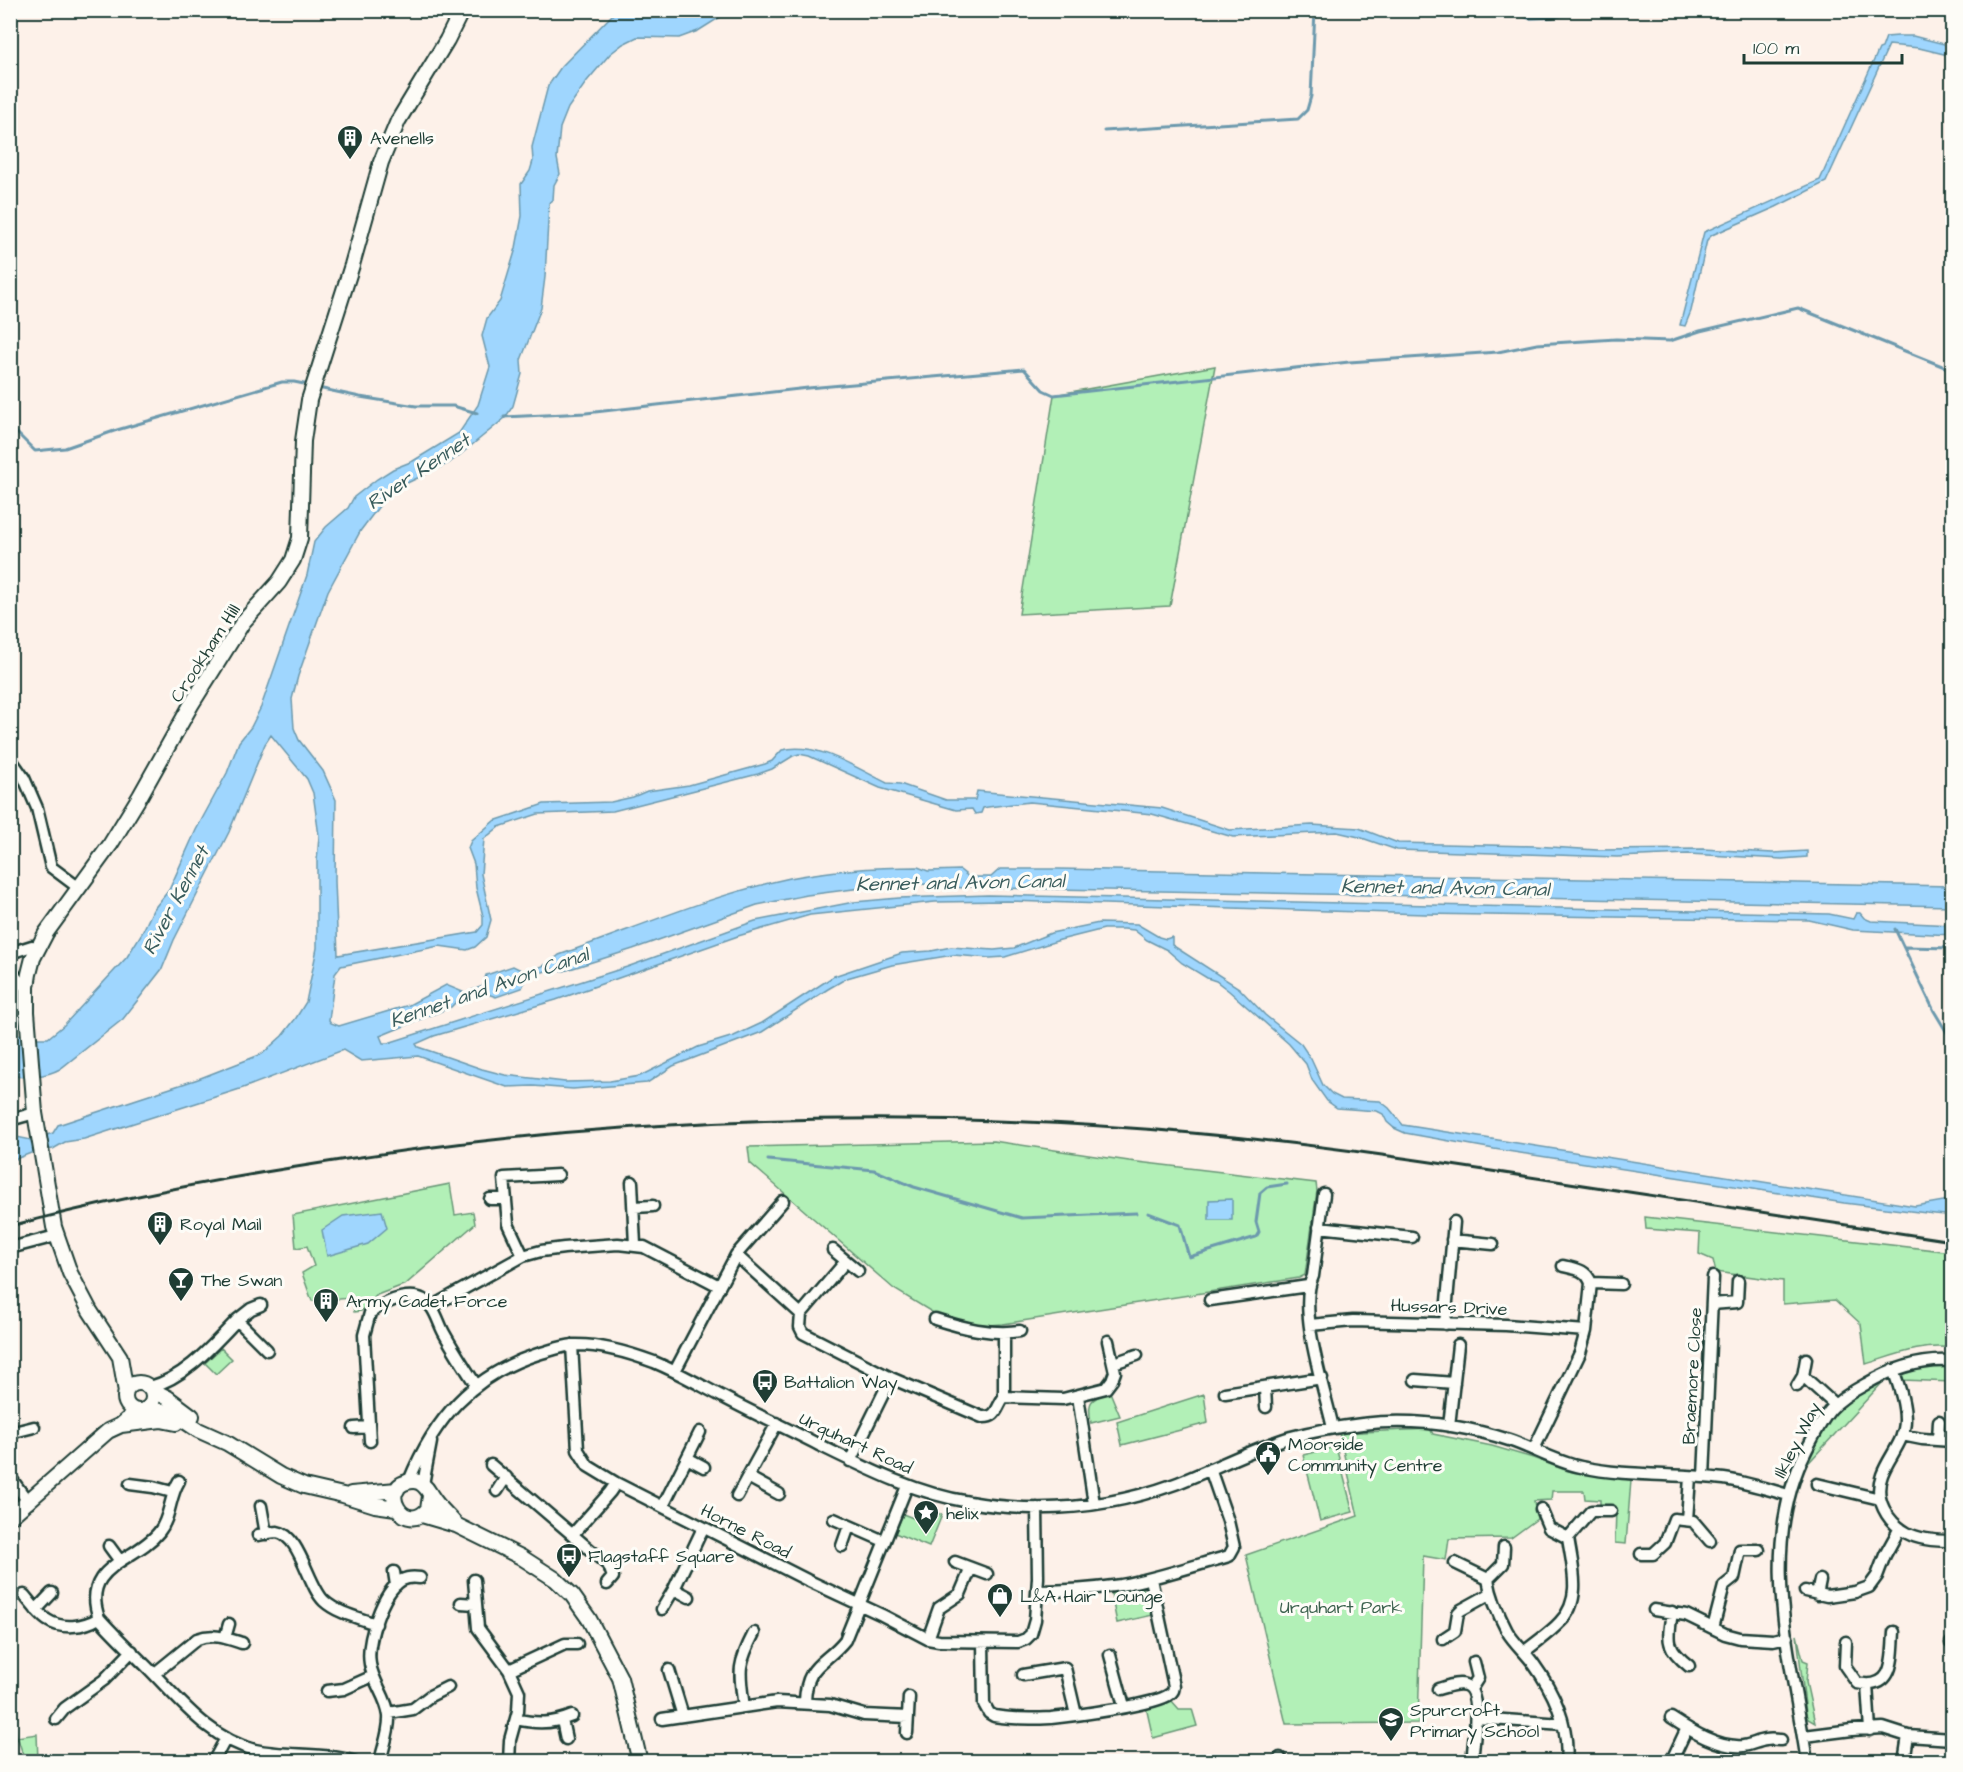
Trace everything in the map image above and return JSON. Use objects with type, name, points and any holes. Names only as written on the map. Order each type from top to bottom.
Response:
[{"type":"street","name":"Crookham Hill","points":[[146,1387],[120,1357],[90,1311],[64,1259],[56,1236],[35,1118],[27,987],[33,958],[140,796],[168,744],[243,622],[279,582],[293,560],[300,538],[303,441],[309,400],[352,265],[387,142],[462,10]]},
{"type":"street","points":[[10,758],[24,778],[37,808],[51,867],[79,888]]},
{"type":"street","points":[[10,953],[32,946],[38,948]]},
{"type":"street","points":[[10,969],[21,984],[27,987]]},
{"type":"street","points":[[10,1120],[35,1118]]},
{"type":"street","points":[[523,1256],[508,1224],[504,1178],[558,1175]]},
{"type":"street","points":[[632,1182],[635,1245]]},
{"type":"street","points":[[1323,1194],[1313,1276],[1308,1286],[1310,1325],[1334,1428]]},
{"type":"street","points":[[490,1199],[505,1199]]},
{"type":"street","points":[[675,1371],[736,1254],[783,1200]]},
{"type":"street","points":[[634,1207],[653,1206]]},
{"type":"street","points":[[1445,1324],[1454,1222]]},
{"type":"street","points":[[1319,1227],[1412,1237]]},
{"type":"street","points":[[10,1248],[56,1236]]},
{"type":"street","points":[[1452,1240],[1493,1244]]},
{"type":"street","points":[[432,1308],[523,1256],[550,1249],[635,1245],[650,1250],[718,1286]]},
{"type":"street","points":[[833,1250],[858,1270]]},
{"type":"street","points":[[736,1254],[801,1314]]},
{"type":"street","points":[[846,1261],[801,1314],[800,1327],[803,1333],[891,1378],[982,1417],[992,1416],[1004,1397],[1004,1333]]},
{"type":"street","points":[[1534,1449],[1580,1353],[1587,1331],[1591,1283],[1589,1276],[1582,1271],[1563,1266]]},
{"type":"street","name":"Braemore Close","points":[[1704,1477],[1713,1277]]},
{"type":"street","points":[[1712,1304],[1737,1302],[1738,1281]]},
{"type":"street","points":[[1591,1283],[1621,1284]]},
{"type":"street","points":[[1210,1300],[1308,1286]]},
{"type":"street","points":[[370,1441],[364,1335],[370,1313],[382,1305],[409,1296],[417,1298],[432,1308],[443,1331],[476,1385]]},
{"type":"street","points":[[108,1431],[130,1386],[146,1387],[165,1383],[189,1366],[237,1320],[251,1309],[261,1305]]},
{"type":"street","points":[[935,1319],[961,1327],[1004,1333],[1020,1331]]},
{"type":"street","points":[[237,1320],[267,1350]]},
{"type":"street","name":"Hussars Drive","points":[[1310,1325],[1353,1321],[1506,1325],[1587,1331]]},
{"type":"street","points":[[1004,1397],[1045,1400],[1078,1396],[1106,1388],[1114,1376],[1114,1363],[1108,1341]]},
{"type":"street","name":"Urquhart Road","points":[[409,1481],[419,1455],[451,1410],[476,1385],[511,1364],[572,1345],[624,1353],[654,1362],[850,1461],[907,1486],[971,1503],[1038,1508],[1094,1504],[1143,1494],[1176,1483],[1291,1437],[1334,1428],[1381,1422],[1449,1426],[1487,1434],[1581,1467],[1690,1477]]},
{"type":"street","name":"Horne Road","points":[[572,1345],[578,1450],[588,1466],[616,1483],[928,1639],[983,1642],[1010,1642],[1026,1639],[1031,1634],[1035,1620],[1038,1591]]},
{"type":"street","points":[[1449,1426],[1458,1345]]},
{"type":"street","points":[[1114,1363],[1137,1355]]},
{"type":"street","points":[[120,1357],[125,1395],[129,1407],[163,1411],[177,1416],[198,1430]]},
{"type":"street","points":[[1806,1359],[1800,1381],[1834,1404]]},
{"type":"street","name":"Ilkley Way","points":[[1807,1761],[1787,1637],[1779,1561],[1788,1495],[1800,1461],[1825,1414],[1834,1404],[1855,1389],[1893,1371],[1925,1361],[1953,1361]]},
{"type":"street","points":[[1893,1371],[1904,1406],[1905,1421],[1898,1448],[1882,1475],[1879,1486],[1880,1499],[1884,1510],[1900,1528],[1918,1537],[1953,1541]]},
{"type":"street","points":[[850,1461],[891,1378]]},
{"type":"street","points":[[1225,1393],[1322,1378]]},
{"type":"street","points":[[1415,1380],[1454,1383]]},
{"type":"street","points":[[10,1517],[29,1503],[108,1431],[121,1425],[154,1399],[146,1387]]},
{"type":"street","points":[[146,1387],[168,1398],[227,1443]]},
{"type":"street","points":[[1265,1388],[1266,1407]]},
{"type":"street","points":[[1078,1396],[1094,1504]]},
{"type":"street","points":[[121,1425],[161,1420],[198,1430],[227,1443],[293,1482],[375,1505],[396,1508],[410,1517],[422,1515],[456,1525],[539,1567],[564,1587],[582,1607],[620,1678],[640,1761]]},
{"type":"street","points":[[1938,1440],[1939,1422]]},
{"type":"street","points":[[738,1496],[777,1423]]},
{"type":"street","points":[[10,1433],[33,1427]]},
{"type":"street","points":[[354,1428],[369,1427]]},
{"type":"street","points":[[663,1506],[700,1432]]},
{"type":"street","points":[[1902,1435],[1953,1441]]},
{"type":"street","name":"Urquhart Road","points":[[427,1490],[433,1436]]},
{"type":"street","points":[[687,1458],[704,1467]]},
{"type":"street","points":[[490,1465],[573,1534],[612,1570],[613,1577],[607,1584]]},
{"type":"street","points":[[1038,1508],[1038,1591],[1095,1589],[1151,1579],[1232,1553],[1234,1547],[1228,1521],[1210,1468]]},
{"type":"street","points":[[10,1477],[29,1503]]},
{"type":"street","points":[[497,1491],[506,1477]]},
{"type":"street","points":[[748,1477],[779,1494]]},
{"type":"street","points":[[1687,1520],[1690,1477],[1726,1479],[1788,1495]]},
{"type":"street","points":[[179,1481],[172,1492],[169,1513],[158,1533],[136,1551],[111,1566],[99,1580],[95,1602],[99,1618],[200,1721],[226,1738],[246,1747],[266,1752],[355,1761]]},
{"type":"street","points":[[396,1508],[394,1496],[397,1490],[409,1481],[427,1490],[456,1525]]},
{"type":"street","points":[[573,1534],[616,1483]]},
{"type":"street","points":[[1817,1484],[1831,1483],[1880,1499]]},
{"type":"street","points":[[130,1484],[172,1492]]},
{"type":"street","points":[[805,1702],[807,1680],[812,1672],[845,1640],[907,1486]]},
{"type":"street","points":[[343,1495],[397,1490]]},
{"type":"street","points":[[422,1515],[430,1505],[427,1490]]},
{"type":"street","points":[[261,1506],[262,1534],[278,1532],[287,1536],[318,1595],[337,1609],[376,1624]]},
{"type":"street","points":[[1541,1509],[1549,1528],[1568,1538]]},
{"type":"street","points":[[1524,1652],[1559,1624],[1566,1616],[1572,1602],[1575,1586],[1568,1538],[1591,1511],[1611,1511]]},
{"type":"street","points":[[834,1519],[884,1541]]},
{"type":"street","points":[[1641,1554],[1653,1554],[1665,1543],[1674,1519],[1693,1521],[1710,1541]]},
{"type":"street","points":[[842,1546],[849,1526]]},
{"type":"street","points":[[662,1609],[703,1528]]},
{"type":"street","points":[[1805,1591],[1827,1596],[1855,1592],[1869,1587],[1877,1576],[1885,1555],[1900,1528]]},
{"type":"street","points":[[109,1546],[120,1561]]},
{"type":"street","points":[[1488,1579],[1503,1564],[1504,1547]]},
{"type":"street","points":[[1713,1628],[1724,1586],[1734,1578],[1740,1550],[1759,1550]]},
{"type":"street","points":[[956,1562],[987,1574]]},
{"type":"street","points":[[1455,1563],[1488,1579]]},
{"type":"street","points":[[928,1639],[939,1608],[960,1594],[971,1568]]},
{"type":"street","points":[[394,1572],[396,1585]]},
{"type":"street","points":[[380,1761],[389,1713],[373,1676],[368,1655],[376,1624],[386,1600],[396,1585],[408,1578],[420,1578]]},
{"type":"street","points":[[983,1642],[984,1704],[989,1713],[994,1716],[1049,1718],[1161,1699],[1173,1690],[1151,1579]]},
{"type":"street","points":[[1488,1579],[1490,1594],[1508,1632],[1533,1662],[1558,1703],[1566,1737],[1566,1761]]},
{"type":"street","points":[[474,1580],[478,1628],[509,1670],[519,1692],[519,1705],[510,1740],[509,1761]]},
{"type":"street","points":[[1817,1595],[1820,1580]]},
{"type":"street","points":[[674,1589],[689,1598]]},
{"type":"street","points":[[36,1610],[52,1593]]},
{"type":"street","points":[[1443,1639],[1455,1631],[1458,1613],[1461,1610],[1490,1594]]},
{"type":"street","points":[[24,1595],[49,1622],[84,1625],[99,1618]]},
{"type":"street","points":[[461,1603],[475,1604]]},
{"type":"street","points":[[1654,1610],[1686,1615],[1725,1634],[1750,1639],[1773,1640],[1787,1637]]},
{"type":"street","points":[[1672,1612],[1668,1642],[1673,1653],[1689,1665]]},
{"type":"street","points":[[225,1638],[229,1624]]},
{"type":"street","points":[[1846,1642],[1845,1666],[1857,1683],[1867,1685],[1881,1681],[1892,1669],[1894,1632]]},
{"type":"street","points":[[744,1707],[740,1663],[754,1633]]},
{"type":"street","points":[[154,1674],[197,1639],[209,1636],[242,1643]]},
{"type":"street","points":[[509,1670],[564,1639],[577,1644]]},
{"type":"street","points":[[56,1719],[65,1708],[104,1680],[132,1651]]},
{"type":"street","points":[[1110,1654],[1124,1706]]},
{"type":"street","points":[[1471,1689],[1478,1678],[1474,1662]]},
{"type":"street","points":[[1023,1675],[1065,1668],[1076,1715]]},
{"type":"street","points":[[669,1670],[683,1716]]},
{"type":"street","points":[[327,1691],[344,1689],[373,1676]]},
{"type":"street","points":[[1438,1689],[1458,1684],[1466,1685],[1471,1689],[1477,1709],[1472,1761]]},
{"type":"street","points":[[1867,1685],[1870,1730]]},
{"type":"street","points":[[389,1713],[413,1708],[448,1687]]},
{"type":"street","points":[[60,1696],[65,1708]]},
{"type":"street","points":[[907,1733],[909,1697]]},
{"type":"street","points":[[662,1719],[777,1701],[830,1705],[864,1715],[908,1717]]},
{"type":"street","points":[[516,1719],[538,1724],[567,1718],[566,1739]]},
{"type":"street","points":[[1476,1718],[1563,1724]]},
{"type":"street","points":[[1671,1718],[1710,1740],[1739,1746],[1755,1744],[1766,1735],[1781,1740]]},
{"type":"street","points":[[1671,1761],[1687,1728]]},
{"type":"street","points":[[1804,1736],[1883,1728],[1908,1736],[1953,1739]]},
{"type":"street","points":[[1904,1761],[1908,1736]]},
{"type":"street","points":[[213,1761],[226,1738]]},
{"type":"green space","points":[[1215,366],[1170,606],[1019,614],[1054,395]]},
{"type":"green space","points":[[993,1141],[1129,1161],[1316,1183],[1317,1191],[1305,1275],[1299,1278],[1003,1324],[966,1323],[940,1317],[894,1289],[750,1163],[748,1147]]},
{"type":"green space","points":[[450,1184],[455,1215],[473,1212],[475,1224],[406,1284],[377,1295],[361,1311],[354,1312],[352,1298],[312,1301],[302,1273],[314,1266],[307,1246],[296,1248],[293,1215]]},
{"type":"green space","points":[[1645,1217],[1952,1252],[1952,1348],[1920,1349],[1866,1364],[1861,1324],[1835,1300],[1783,1304],[1783,1281],[1716,1272],[1713,1260],[1699,1254],[1700,1233],[1646,1229]]},
{"type":"green space","points":[[221,1348],[232,1359],[216,1374],[205,1363]]},
{"type":"green space","points":[[1952,1361],[1952,1382],[1903,1380],[1902,1372]]},
{"type":"green space","points":[[1881,1384],[1801,1471],[1822,1429],[1841,1404],[1866,1387]]},
{"type":"green space","points":[[1110,1392],[1120,1416],[1091,1423],[1090,1405],[1094,1399]]},
{"type":"green space","points":[[1204,1394],[1208,1423],[1122,1445],[1117,1422]]},
{"type":"green space","name":"Urquhart Park","points":[[1430,1429],[1433,1434],[1492,1446],[1568,1471],[1631,1480],[1626,1544],[1615,1543],[1616,1508],[1600,1507],[1600,1500],[1585,1499],[1584,1491],[1552,1491],[1551,1500],[1534,1501],[1537,1519],[1511,1538],[1449,1539],[1446,1560],[1423,1556],[1418,1723],[1286,1724],[1246,1555],[1358,1516],[1339,1433]]},
{"type":"green space","points":[[1336,1447],[1353,1512],[1320,1521],[1303,1455]]},
{"type":"green space","points":[[928,1509],[942,1515],[929,1547],[895,1533],[903,1514],[923,1522]]},
{"type":"green space","points":[[1143,1588],[1148,1595],[1153,1615],[1117,1623],[1111,1593]]},
{"type":"green space","points":[[1797,1635],[1803,1660],[1808,1662],[1806,1682],[1815,1723],[1808,1719],[1806,1714]]},
{"type":"green space","points":[[1171,1700],[1179,1709],[1192,1709],[1197,1726],[1153,1738],[1146,1707]]},
{"type":"green space","points":[[10,1701],[17,1737],[37,1734],[38,1761],[25,1761],[18,1739],[11,1741]]},
{"type":"water","points":[[616,11],[650,11],[660,15],[672,15],[684,11],[730,11],[698,31],[679,38],[637,37],[623,44],[610,54],[568,108],[560,128],[557,158],[560,174],[554,185],[553,200],[549,203],[541,308],[521,360],[522,374],[513,406],[505,418],[449,463],[405,484],[386,497],[361,530],[328,591],[298,676],[292,699],[294,728],[299,740],[323,771],[336,800],[335,881],[338,955],[477,932],[483,925],[483,916],[476,888],[474,864],[468,848],[471,841],[494,821],[544,804],[611,802],[647,791],[689,785],[765,764],[772,761],[782,750],[795,748],[822,753],[887,783],[900,784],[946,800],[975,800],[977,791],[1162,808],[1230,830],[1312,825],[1359,828],[1398,843],[1535,846],[1597,850],[1703,849],[1773,853],[1807,851],[1807,857],[1782,859],[1688,854],[1617,857],[1397,850],[1337,832],[1233,837],[1152,814],[1030,802],[983,808],[981,813],[975,814],[972,809],[956,810],[880,788],[809,756],[799,754],[758,774],[613,811],[538,814],[499,827],[484,839],[481,874],[491,920],[486,937],[475,947],[467,950],[439,946],[341,966],[335,974],[329,1020],[331,1023],[339,1026],[409,1005],[446,985],[465,993],[483,986],[486,975],[513,966],[525,972],[534,969],[547,964],[559,955],[731,893],[790,878],[854,870],[918,867],[928,871],[960,870],[969,877],[991,877],[1000,869],[1059,869],[1952,886],[1952,906],[989,888],[986,884],[963,888],[929,884],[877,886],[807,895],[757,905],[564,971],[552,969],[527,977],[522,988],[496,997],[485,993],[456,1002],[451,1007],[380,1036],[383,1043],[388,1043],[627,967],[755,921],[854,902],[899,898],[988,895],[1829,914],[1853,919],[1856,913],[1860,913],[1871,921],[1952,925],[1952,935],[1853,930],[1809,920],[1425,914],[1007,901],[935,902],[810,915],[738,936],[556,1000],[434,1036],[416,1044],[418,1047],[505,1075],[565,1082],[610,1081],[640,1076],[698,1047],[734,1036],[762,1023],[834,976],[902,953],[951,947],[994,950],[1014,948],[1051,933],[1099,923],[1137,924],[1159,937],[1166,939],[1172,937],[1172,945],[1239,988],[1265,1015],[1301,1044],[1323,1085],[1332,1094],[1342,1099],[1380,1101],[1403,1125],[1915,1206],[1949,1200],[1952,1203],[1952,1212],[1945,1215],[1844,1203],[1405,1133],[1394,1128],[1383,1114],[1377,1111],[1337,1108],[1327,1101],[1312,1080],[1306,1064],[1289,1044],[1229,991],[1216,981],[1182,963],[1167,950],[1147,940],[1134,930],[1124,929],[1104,929],[1005,957],[953,955],[892,965],[847,978],[762,1032],[673,1066],[647,1083],[573,1089],[507,1087],[418,1056],[361,1061],[343,1050],[243,1088],[84,1139],[65,1142],[53,1149],[36,1151],[11,1161],[11,1142],[17,1137],[31,1140],[53,1133],[58,1125],[198,1079],[262,1054],[282,1036],[306,1002],[317,948],[319,836],[313,793],[307,779],[271,735],[265,744],[229,832],[174,940],[162,969],[123,1019],[60,1069],[36,1076],[11,1075],[10,1029],[25,1038],[48,1038],[64,1025],[127,957],[153,910],[169,890],[196,830],[227,773],[239,742],[251,727],[261,707],[307,575],[314,542],[326,527],[348,508],[354,497],[377,479],[413,461],[459,433],[478,405],[490,367],[482,336],[487,318],[500,301],[516,248],[522,216],[521,184],[530,171],[533,161],[532,147],[548,86],[561,67]]},
{"type":"water","points":[[1507,11],[1590,11],[1552,18],[1529,19]]},
{"type":"water","points":[[1913,36],[1952,46],[1952,56],[1919,48],[1889,45],[1826,182],[1712,235],[1707,240],[1691,311],[1685,326],[1680,325],[1704,232],[1820,180],[1879,49],[1882,48],[1886,37]]},
{"type":"water","points":[[1232,1199],[1232,1220],[1209,1220],[1209,1200]]},
{"type":"water","points":[[382,1211],[387,1228],[368,1244],[327,1256],[322,1230],[343,1216]]},
{"type":"waterway","points":[[1104,131],[1298,119],[1307,110],[1311,96],[1315,10]]},
{"type":"waterway","points":[[504,417],[586,413],[808,388],[1024,369],[1043,390],[1054,395],[1349,362],[1498,352],[1537,344],[1616,339],[1670,341],[1700,331],[1798,308],[1952,370]]},
{"type":"waterway","points":[[10,426],[35,451],[65,448],[117,430],[282,382],[309,385]]},
{"type":"waterway","points":[[318,388],[416,406],[453,406],[477,413]]},
{"type":"waterway","points":[[1895,929],[1934,1011],[1952,1041]]},
{"type":"waterway","points":[[1905,947],[1952,948]]},
{"type":"waterway","points":[[768,1160],[874,1170],[914,1187],[1022,1218],[1136,1213]]},
{"type":"waterway","points":[[1148,1213],[1180,1225],[1189,1257],[1256,1237],[1259,1232],[1256,1222],[1260,1193],[1267,1187],[1287,1184]]},
{"type":"railway","points":[[10,1226],[184,1187],[402,1151],[627,1128],[853,1119],[966,1120],[1079,1125],[1192,1133],[1285,1143],[1425,1161],[1952,1241]]},
{"type":"place","name":"Avenells","points":[[350,161]]},
{"type":"place","name":"Royal Mail","points":[[160,1247]]},
{"type":"place","name":"The Swan","points":[[181,1303]]},
{"type":"place","name":"Army Cadet Force","points":[[326,1324]]},
{"type":"place","name":"Battalion Way","points":[[765,1405]]},
{"type":"place","name":"Moorside Community Centre","points":[[1268,1477]]},
{"type":"place","name":"helix","points":[[926,1536]]},
{"type":"place","name":"Flagstaff Square","points":[[569,1579]]},
{"type":"place","name":"L&A Hair Lounge","points":[[1000,1619]]},
{"type":"place","name":"Spurcroft Primary School","points":[[1391,1743]]},
{"type":"water label","name":"River Kennet","points":[[418,471]]},
{"type":"water label","name":"Kennet and Avon Canal","points":[[960,882]]},
{"type":"water label","name":"Kennet and Avon Canal","points":[[1445,887]]},
{"type":"water label","name":"River Kennet","points":[[175,900]]},
{"type":"water label","name":"Kennet and Avon Canal","points":[[489,987]]}]
